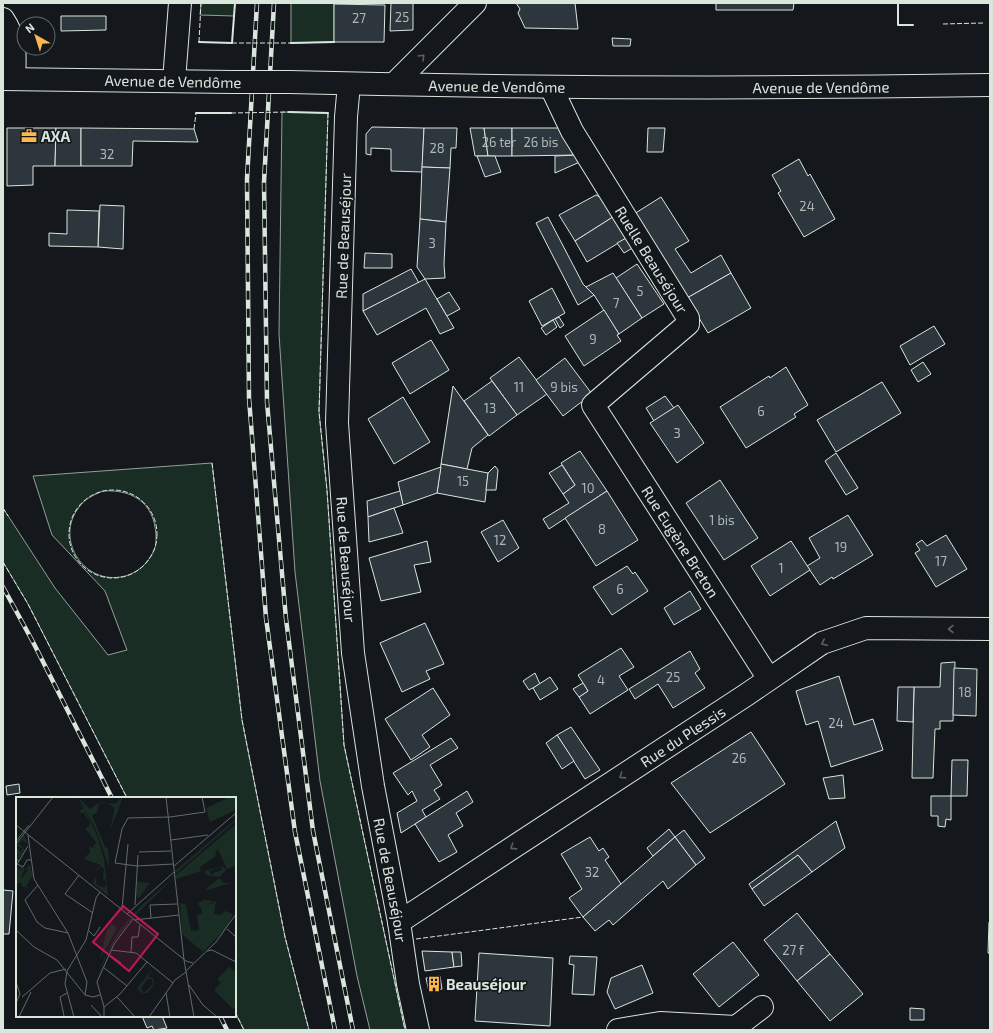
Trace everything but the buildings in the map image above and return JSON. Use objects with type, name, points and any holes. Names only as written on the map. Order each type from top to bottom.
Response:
[{"type":"street","points":[[174,81],[180,3]]},
{"type":"street","points":[[394,84],[475,3]]},
{"type":"street","points":[[3,19],[11,30],[15,46],[8,79]]},
{"type":"street","name":"Avenue de Vendôme","points":[[8,79],[774,88],[990,85]]},
{"type":"street","name":"Rue de Beauséjour","points":[[349,84],[346,117],[337,423],[353,653],[373,786],[399,922],[408,984],[418,1030]]},
{"type":"street","name":"Ruelle Beauséjour","points":[[551,86],[572,131],[688,318],[688,324],[593,405]]},
{"type":"street","name":"Rue Eugène Breton","points":[[593,405],[769,679]]},
{"type":"street","name":"Rue du Plessis","points":[[399,922],[822,643],[866,628],[990,629]]},
{"type":"street","points":[[618,1030],[660,1023],[736,1027],[762,1007]]},
{"type":"green space","points":[[201,3],[235,3],[234,16],[200,15]]},
{"type":"green space","points":[[291,3],[334,3],[334,42],[291,43]]},
{"type":"green space","points":[[282,112],[328,113],[319,412],[327,490],[344,745],[405,1030],[370,1030],[357,976],[320,781],[295,572],[279,334]]},
{"type":"green space","points":[[212,463],[242,720],[285,937],[309,1030],[244,1030],[236,1014],[236,797],[126,797],[28,604],[3,562],[3,508],[55,588],[108,655],[127,650],[105,591],[52,535],[33,476]],"holes":[[[103,491],[125,493],[135,497],[148,509],[153,518],[156,544],[154,551],[148,560],[136,571],[120,577],[106,577],[94,573],[84,565],[76,555],[71,544],[70,531],[73,518],[80,506],[90,497]]]},
{"type":"railway","points":[[257,3],[247,179],[249,398],[266,618],[295,832],[335,1030]]},
{"type":"railway","points":[[274,3],[264,182],[267,402],[286,619],[313,831],[353,1030]]},
{"type":"railway","points":[[3,587],[33,642],[111,797]]},
{"type":"railway","points":[[220,1017],[227,1030]]},
{"type":"fence","points":[[199,42],[201,3]]},
{"type":"fence","points":[[943,24],[983,23]]},
{"type":"fence","points":[[232,43],[291,43]]},
{"type":"fence","points":[[231,113],[289,112]]},
{"type":"fence","points":[[194,129],[196,113]]},
{"type":"fence","points":[[328,113],[319,412],[327,490],[344,745],[405,1030]]},
{"type":"fence","points":[[212,463],[242,720],[285,937],[309,1030]]},
{"type":"fence","points":[[113,490],[130,494],[144,503],[153,517],[157,534],[153,551],[144,565],[130,574],[113,578],[96,574],[82,565],[73,551],[69,534],[73,517],[82,503],[96,494],[113,490]]},
{"type":"fence","points":[[3,508],[8,516]]},
{"type":"fence","points":[[3,562],[28,604],[126,797]]},
{"type":"fence","points":[[416,939],[583,917]]},
{"type":"fence","points":[[236,1014],[244,1030]]},
{"type":"wall","points":[[199,42],[232,43],[235,3]]},
{"type":"wall","points":[[898,3],[898,25],[913,25]]},
{"type":"wall","points":[[291,43],[334,42]]},
{"type":"wall","points":[[289,112],[328,113]]},
{"type":"wall","points":[[196,113],[231,113]]},
{"type":"place","name":"AXA","points":[[29,136]]},
{"type":"place","name":"Beauséjour","points":[[434,984]]}]
